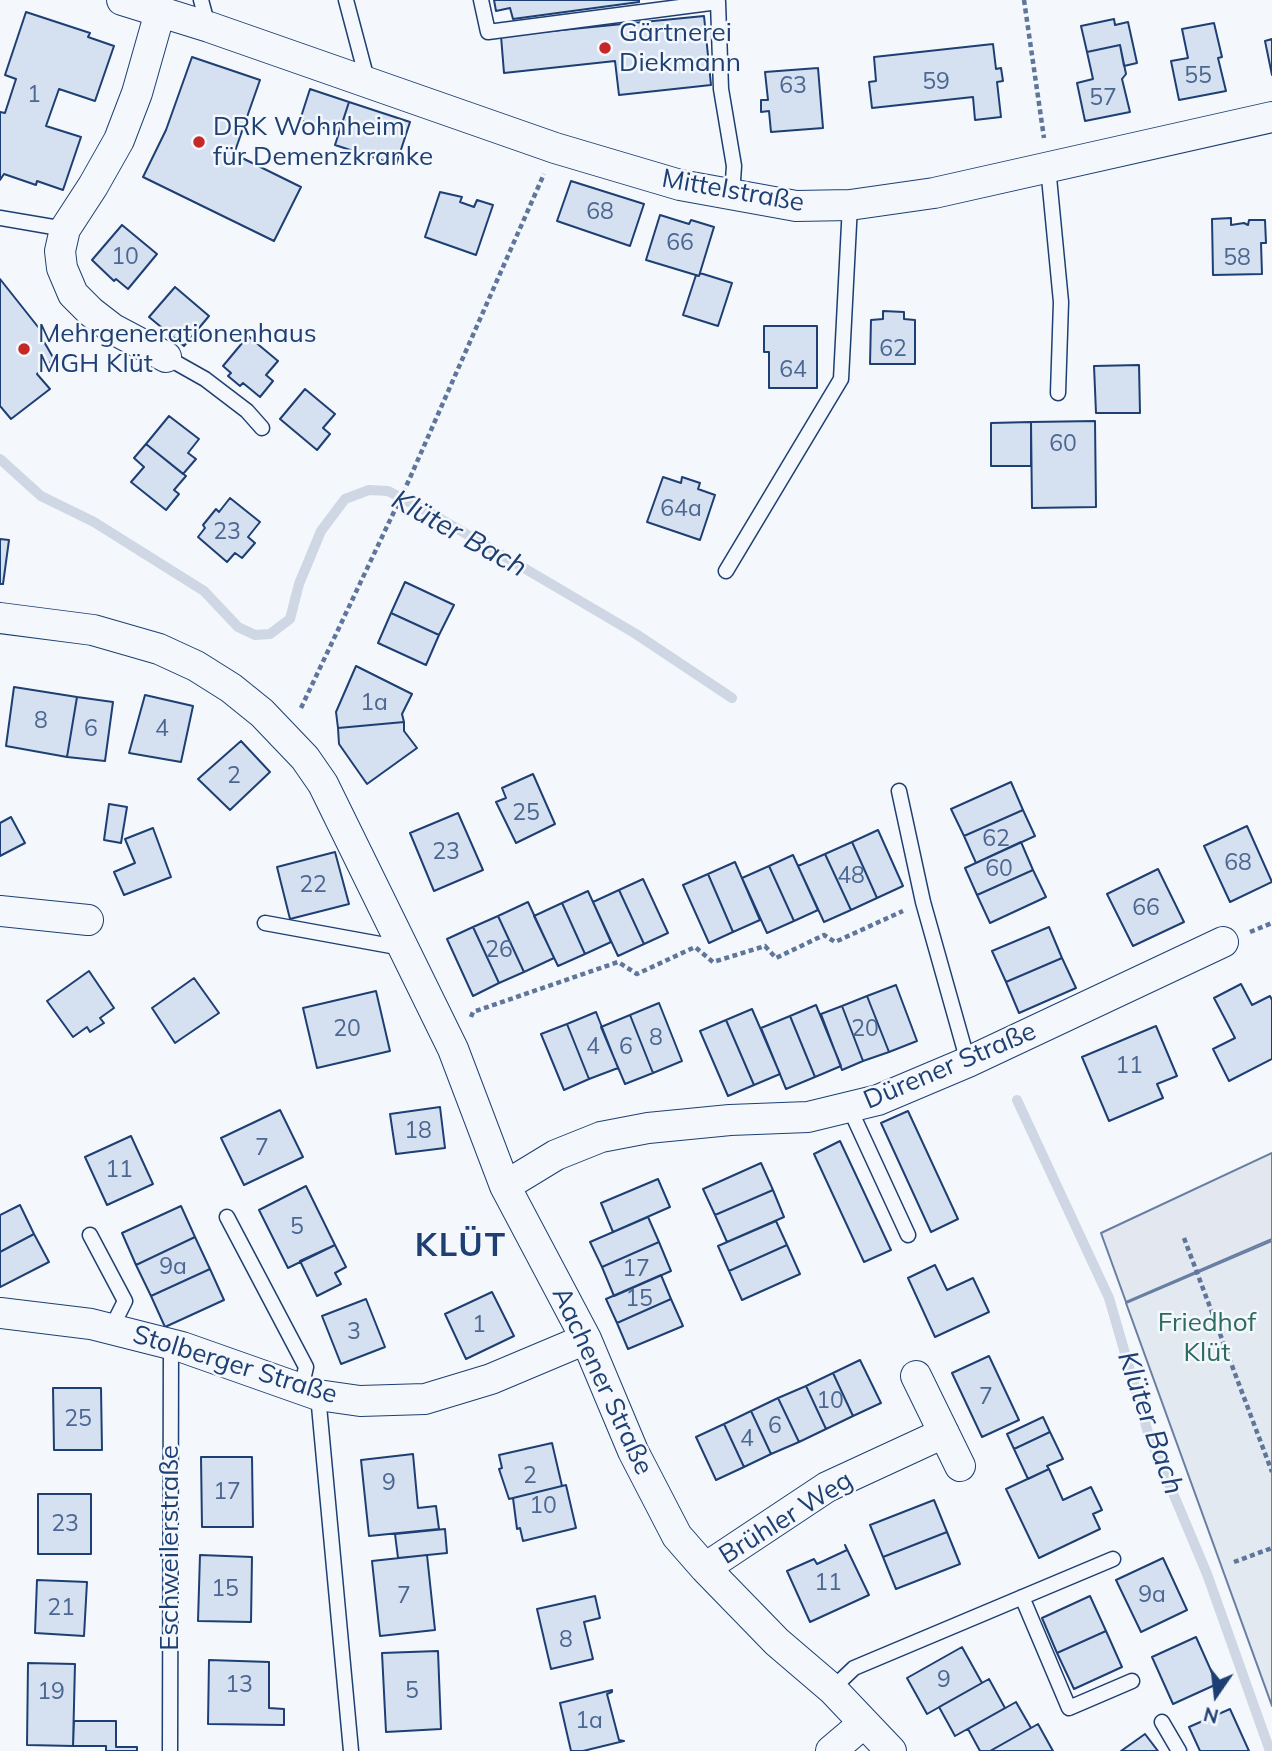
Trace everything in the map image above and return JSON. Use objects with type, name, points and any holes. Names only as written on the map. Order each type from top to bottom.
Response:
[{"type":"street","name":"Mittelstraße","points":[[122,0],[160,12],[205,14],[368,83],[555,148],[680,185],[796,206],[850,205],[934,193],[1272,117]]},
{"type":"street","points":[[160,12],[137,93],[119,140],[65,229],[60,251],[62,268],[73,294],[113,329],[166,357]]},
{"type":"street","name":"Aachener Straße","points":[[0,618],[93,630],[159,649],[196,666],[231,688],[262,713],[305,758],[323,784],[453,1049],[505,1186],[586,1339],[634,1451],[677,1536],[777,1642],[832,1689],[891,1751]]},
{"type":"street","points":[[0,911],[88,920]]},
{"type":"street","name":"Dürener Straße","points":[[505,1186],[556,1155],[601,1137],[648,1128],[730,1120],[808,1117],[878,1101],[968,1062],[1223,942]]},
{"type":"street","name":"Stolberger Straße","points":[[0,1313],[91,1324],[171,1344],[309,1392],[360,1401],[425,1399],[491,1379],[586,1339]]},
{"type":"street","points":[[916,1376],[960,1466]]},
{"type":"street","name":"Brühler Weg","points":[[705,1568],[827,1487],[944,1433]]},
{"type":"street","points":[[831,1751],[864,1723]]},
{"type":"lane","points":[[346,0],[368,83]]},
{"type":"lane","points":[[481,0],[488,32],[718,2],[721,89],[734,166],[732,195]]},
{"type":"lane","points":[[1048,167],[1061,302],[1058,393]]},
{"type":"lane","points":[[726,571],[841,379],[850,205]]},
{"type":"lane","points":[[0,218],[65,229]]},
{"type":"lane","points":[[166,357],[205,379],[247,411],[262,428]]},
{"type":"lane","points":[[899,791],[923,902],[968,1062]]},
{"type":"lane","points":[[265,923],[403,948]]},
{"type":"lane","points":[[849,1107],[908,1235]]},
{"type":"lane","points":[[228,1217],[306,1367],[351,1751]]},
{"type":"lane","points":[[90,1235],[125,1301],[111,1329]]},
{"type":"lane","name":"Eschweilerstraße","points":[[170,1751],[171,1344]]},
{"type":"lane","points":[[832,1689],[855,1668],[1113,1559]]},
{"type":"lane","points":[[1022,1597],[1069,1707],[1132,1681]]},
{"type":"lane","points":[[1162,1722],[1179,1751]]},
{"type":"path","points":[[1024,0],[1048,167]]},
{"type":"path","points":[[286,739],[409,480],[555,148]]},
{"type":"path","points":[[453,1049],[473,1012],[618,962],[637,974],[695,947],[713,962],[765,946],[776,958],[824,935],[835,942],[923,902]]},
{"type":"path","points":[[1184,1238],[1272,1472]]},
{"type":"path","points":[[1234,1562],[1272,1548]]},
{"type":"green space","name":"Friedhof Klüt","points":[[1272,1241],[1272,1706],[1126,1303]]},
{"type":"shaded area","points":[[1272,1153],[1272,1239],[1126,1302],[1101,1233]]},
{"type":"building","points":[[494,0],[639,2],[513,19],[510,8],[496,11]]},
{"type":"building","points":[[26,12],[90,33],[88,37],[114,46],[95,101],[59,89],[46,126],[81,137],[63,190],[37,181],[36,185],[4,174],[0,180],[0,112],[5,113],[16,79],[5,75]]},
{"type":"building","name":"Gärtnerei Diekmann","points":[[704,16],[711,85],[619,95],[615,61],[504,73],[501,36]]},
{"type":"building","points":[[1114,19],[1115,25],[1128,22],[1137,63],[1124,66],[1120,45],[1087,52],[1081,26]]},
{"type":"building","points":[[1214,23],[1222,57],[1218,58],[1226,91],[1179,100],[1171,61],[1188,58],[1182,29]]},
{"type":"building","points":[[1272,39],[1272,75],[1265,41]]},
{"type":"building","points":[[993,44],[996,69],[1001,68],[1003,81],[997,82],[1001,117],[975,120],[973,97],[872,108],[869,82],[876,81],[874,57]]},
{"type":"building","points":[[1120,45],[1126,74],[1122,79],[1130,112],[1085,121],[1077,83],[1093,79],[1087,52]]},
{"type":"building","name":"DRK Wohnheim für Demenzkranke","points":[[192,57],[260,80],[234,154],[301,187],[274,241],[143,177],[166,130]]},
{"type":"building","points":[[818,68],[823,128],[771,132],[769,111],[761,112],[761,100],[768,100],[765,72]]},
{"type":"building","points":[[310,89],[349,102],[339,133],[300,120]]},
{"type":"building","points":[[349,102],[410,122],[396,165],[335,145]]},
{"type":"building","points":[[571,181],[644,204],[630,246],[557,221]]},
{"type":"building","points":[[440,192],[462,197],[460,202],[474,207],[477,200],[493,205],[476,255],[425,237]]},
{"type":"building","points":[[660,215],[689,224],[691,220],[714,227],[699,276],[646,260]]},
{"type":"building","points":[[1231,218],[1231,225],[1248,225],[1249,220],[1265,220],[1266,243],[1261,243],[1262,274],[1213,275],[1212,219]]},
{"type":"building","points":[[122,225],[157,254],[128,289],[116,279],[114,281],[92,260]]},
{"type":"building","points":[[700,273],[732,283],[718,326],[683,315],[696,275],[699,276]]},
{"type":"building","name":"Mehrgenerationenhaus MGH Klüt","points":[[0,279],[46,337],[43,340],[54,359],[37,374],[50,389],[11,419],[0,406]]},
{"type":"building","points":[[175,287],[209,316],[184,346],[149,317]]},
{"type":"building","points":[[883,311],[904,312],[904,319],[915,320],[915,364],[870,364],[871,320],[883,319]]},
{"type":"building","points":[[764,326],[817,326],[817,388],[769,388],[769,352],[764,352]]},
{"type":"building","points":[[248,336],[278,361],[266,375],[273,381],[260,397],[243,383],[240,386],[228,376],[231,373],[223,366]]},
{"type":"building","points":[[1139,365],[1140,413],[1096,413],[1094,366]]},
{"type":"building","points":[[305,389],[335,414],[323,428],[330,434],[317,450],[280,419]]},
{"type":"building","points":[[169,416],[199,439],[188,453],[196,459],[183,474],[146,444]]},
{"type":"building","points":[[1095,421],[1096,507],[1032,508],[1031,422]]},
{"type":"building","points":[[1031,422],[1031,466],[991,466],[991,423]]},
{"type":"building","points":[[146,444],[186,476],[174,490],[179,494],[166,510],[131,482],[144,467],[134,458]]},
{"type":"building","points":[[663,477],[681,483],[682,477],[700,483],[698,489],[715,495],[700,540],[647,522]]},
{"type":"building","points":[[230,498],[260,522],[248,537],[255,543],[242,558],[235,553],[227,562],[198,537],[205,528],[203,525],[216,509],[219,512]]},
{"type":"building","points":[[0,539],[9,540],[3,584],[0,584]]},
{"type":"building","points":[[405,582],[454,605],[439,635],[391,613]]},
{"type":"building","points":[[391,613],[439,635],[426,665],[378,643]]},
{"type":"building","points":[[356,666],[412,694],[402,714],[404,722],[338,728],[336,712]]},
{"type":"building","points":[[14,687],[77,697],[67,757],[6,746]]},
{"type":"building","points":[[145,695],[193,706],[181,762],[129,753]]},
{"type":"building","points":[[77,697],[113,702],[105,761],[67,757]]},
{"type":"building","points":[[404,722],[404,731],[417,748],[367,784],[339,744],[338,728]]},
{"type":"building","points":[[241,741],[270,772],[230,810],[198,779]]},
{"type":"building","points":[[533,774],[555,824],[516,843],[496,802],[506,798],[502,788]]},
{"type":"building","points":[[1011,782],[1023,810],[964,836],[951,809]]},
{"type":"building","points":[[109,804],[127,807],[121,843],[104,840]]},
{"type":"building","points":[[1023,810],[1035,836],[976,863],[964,836]]},
{"type":"building","points":[[458,813],[483,870],[434,891],[410,833]]},
{"type":"building","points":[[11,817],[25,843],[0,856],[0,823]]},
{"type":"building","points":[[1247,826],[1272,882],[1230,902],[1204,846]]},
{"type":"building","points":[[153,828],[171,877],[124,895],[114,872],[135,863],[125,839]]},
{"type":"building","points":[[878,830],[903,886],[877,898],[852,842]]},
{"type":"building","points":[[852,842],[877,898],[851,910],[825,854]]},
{"type":"building","points":[[1021,842],[1033,870],[977,895],[965,868]]},
{"type":"building","points":[[335,852],[349,904],[290,919],[277,867]]},
{"type":"building","points":[[825,854],[851,910],[824,922],[798,866]]},
{"type":"building","points":[[793,855],[818,910],[794,921],[769,866]]},
{"type":"building","points":[[735,862],[760,920],[733,932],[708,874]]},
{"type":"building","points":[[769,866],[794,921],[767,933],[742,878]]},
{"type":"building","points":[[1158,869],[1184,922],[1133,946],[1107,894]]},
{"type":"building","points":[[1033,870],[1046,897],[990,923],[977,895]]},
{"type":"building","points":[[708,874],[733,932],[709,943],[683,885]]},
{"type":"building","points":[[643,879],[668,933],[644,944],[619,890]]},
{"type":"building","points":[[619,890],[644,944],[618,956],[593,902]]},
{"type":"building","points":[[588,891],[611,942],[585,954],[562,903]]},
{"type":"building","points":[[528,902],[554,958],[524,972],[498,916]]},
{"type":"building","points":[[562,903],[585,954],[558,966],[534,916]]},
{"type":"building","points":[[498,916],[524,972],[499,983],[473,927]]},
{"type":"building","points":[[473,927],[499,983],[473,996],[447,939]]},
{"type":"building","points":[[1049,927],[1062,958],[1006,982],[992,951]]},
{"type":"building","points":[[1062,958],[1076,988],[1019,1013],[1006,982]]},
{"type":"building","points":[[89,971],[114,1008],[100,1018],[104,1023],[90,1032],[87,1027],[73,1037],[47,1001]]},
{"type":"building","points":[[194,978],[219,1013],[175,1043],[152,1008]]},
{"type":"building","points":[[1241,984],[1252,1005],[1270,996],[1272,1000],[1272,1059],[1229,1081],[1213,1049],[1235,1038],[1214,998]]},
{"type":"building","points":[[896,985],[917,1041],[889,1052],[867,996]]},
{"type":"building","points":[[376,991],[390,1051],[317,1068],[303,1008]]},
{"type":"building","points":[[867,996],[889,1052],[863,1061],[842,1006]]},
{"type":"building","points":[[659,1003],[682,1061],[653,1073],[630,1015]]},
{"type":"building","points":[[816,1005],[841,1066],[815,1077],[790,1016]]},
{"type":"building","points":[[842,1006],[863,1061],[842,1070],[821,1014]]},
{"type":"building","points":[[752,1009],[780,1074],[754,1085],[726,1020]]},
{"type":"building","points":[[596,1012],[618,1068],[589,1079],[567,1024]]},
{"type":"building","points":[[630,1015],[653,1073],[625,1084],[601,1027]]},
{"type":"building","points":[[790,1016],[815,1077],[786,1089],[761,1028]]},
{"type":"building","points":[[726,1020],[754,1085],[728,1096],[700,1031]]},
{"type":"building","points":[[567,1024],[589,1079],[564,1090],[541,1034]]},
{"type":"building","points":[[1156,1026],[1177,1076],[1157,1084],[1163,1098],[1109,1121],[1082,1057]]},
{"type":"building","points":[[440,1107],[445,1148],[396,1154],[390,1114]]},
{"type":"building","points":[[280,1110],[303,1157],[244,1185],[221,1138]]},
{"type":"building","points":[[908,1111],[958,1219],[931,1232],[881,1123]]},
{"type":"building","points":[[131,1136],[153,1184],[107,1205],[85,1157]]},
{"type":"building","points":[[840,1141],[891,1250],[864,1262],[814,1154]]},
{"type":"building","points":[[761,1163],[773,1190],[715,1215],[703,1189]]},
{"type":"building","points":[[658,1179],[670,1207],[613,1232],[601,1203]]},
{"type":"building","points":[[306,1186],[335,1245],[288,1268],[259,1210]]},
{"type":"building","points":[[773,1190],[784,1217],[727,1242],[715,1215]]},
{"type":"building","points":[[20,1205],[34,1234],[0,1252],[0,1215]]},
{"type":"building","points":[[181,1206],[195,1237],[136,1265],[122,1233]]},
{"type":"building","points":[[648,1217],[659,1242],[602,1267],[590,1242]]},
{"type":"building","points":[[776,1221],[787,1245],[729,1271],[718,1246]]},
{"type":"building","points":[[34,1234],[49,1262],[0,1287],[0,1252]]},
{"type":"building","points":[[195,1237],[210,1269],[151,1296],[136,1265]]},
{"type":"building","points":[[659,1242],[671,1271],[614,1296],[602,1267]]},
{"type":"building","points":[[335,1245],[346,1267],[335,1273],[341,1284],[317,1296],[300,1261]]},
{"type":"building","points":[[787,1245],[800,1274],[742,1300],[729,1271]]},
{"type":"building","points":[[935,1265],[947,1290],[973,1278],[989,1312],[935,1337],[908,1278]]},
{"type":"building","points":[[210,1269],[224,1300],[165,1327],[151,1296]]},
{"type":"building","points":[[661,1275],[671,1299],[617,1323],[606,1299]]},
{"type":"building","points":[[492,1292],[514,1336],[466,1359],[445,1314]]},
{"type":"building","points":[[366,1299],[385,1347],[341,1364],[322,1316]]},
{"type":"building","points":[[671,1299],[683,1326],[628,1349],[617,1323]]},
{"type":"building","points":[[989,1356],[1019,1420],[982,1437],[952,1373]]},
{"type":"building","points":[[860,1360],[881,1403],[853,1416],[833,1373]]},
{"type":"building","points":[[833,1373],[853,1416],[826,1429],[806,1386]]},
{"type":"building","points":[[806,1386],[826,1429],[799,1442],[778,1398]]},
{"type":"building","points":[[53,1388],[101,1388],[102,1450],[54,1450]]},
{"type":"building","points":[[778,1398],[799,1442],[771,1454],[751,1411]]},
{"type":"building","points":[[751,1411],[771,1454],[744,1467],[724,1424]]},
{"type":"building","points":[[1043,1417],[1050,1432],[1014,1449],[1007,1434]]},
{"type":"building","points":[[724,1424],[744,1467],[716,1480],[696,1437]]},
{"type":"building","points":[[1050,1432],[1063,1459],[1028,1479],[1014,1449]]},
{"type":"building","points":[[552,1443],[562,1486],[509,1499],[499,1469],[502,1468],[499,1455]]},
{"type":"building","points":[[413,1454],[418,1508],[436,1506],[439,1529],[369,1536],[361,1460]]},
{"type":"building","points":[[201,1457],[252,1457],[253,1527],[202,1527]]},
{"type":"building","points":[[1049,1469],[1063,1500],[1091,1487],[1102,1510],[1093,1514],[1100,1529],[1039,1558],[1006,1489]]},
{"type":"building","points":[[566,1485],[576,1528],[523,1541],[520,1528],[517,1529],[513,1498]]},
{"type":"building","points":[[38,1494],[91,1494],[91,1554],[38,1554]]},
{"type":"building","points":[[934,1500],[947,1532],[883,1557],[870,1525]]},
{"type":"building","points":[[445,1529],[447,1553],[398,1558],[395,1534]]},
{"type":"building","points":[[947,1532],[960,1564],[896,1589],[883,1557]]},
{"type":"building","points":[[845,1545],[869,1595],[810,1622],[787,1571],[814,1559],[817,1564],[847,1550]]},
{"type":"building","points":[[200,1555],[252,1557],[251,1622],[198,1621]]},
{"type":"building","points":[[427,1555],[435,1630],[380,1636],[372,1561]]},
{"type":"building","points":[[1163,1558],[1187,1610],[1141,1632],[1116,1580]]},
{"type":"building","points":[[37,1580],[87,1582],[84,1636],[35,1633]]},
{"type":"building","points":[[595,1596],[600,1618],[584,1622],[593,1659],[551,1669],[537,1609]]},
{"type":"building","points":[[1090,1596],[1106,1631],[1057,1653],[1042,1618]]},
{"type":"building","points":[[1106,1631],[1122,1667],[1074,1689],[1057,1653]]},
{"type":"building","points":[[1196,1637],[1217,1684],[1173,1704],[1152,1657]]},
{"type":"building","points":[[962,1647],[982,1683],[927,1714],[907,1678]]},
{"type":"building","points":[[438,1651],[441,1729],[386,1732],[382,1653]]},
{"type":"building","points":[[209,1660],[269,1662],[269,1708],[284,1709],[284,1725],[208,1724]]},
{"type":"building","points":[[28,1663],[75,1664],[73,1746],[27,1745]]},
{"type":"building","points":[[989,1679],[1005,1708],[955,1736],[939,1707]]},
{"type":"building","points":[[612,1690],[607,1694],[619,1740],[624,1741],[583,1751],[571,1751],[560,1703]]},
{"type":"building","points":[[1016,1702],[1031,1728],[990,1751],[980,1751],[968,1729]]},
{"type":"building","points":[[1230,1709],[1249,1751],[1200,1751],[1189,1727]]},
{"type":"building","points":[[74,1721],[116,1721],[116,1747],[137,1747],[137,1751],[106,1751],[106,1746],[73,1746]]},
{"type":"building","points":[[1038,1724],[1053,1751],[990,1751],[1031,1728]]},
{"type":"building","points":[[1145,1734],[1158,1751],[1121,1751]]},
{"type":"waterway","name":"Klüter Bach","points":[[0,459],[41,496],[94,522],[204,591],[238,627],[255,635],[270,634],[290,619],[299,584],[321,531],[345,499],[369,490],[388,491],[434,515],[636,634],[732,698]]},
{"type":"waterway","name":"Klüter Bach","points":[[1017,1100],[1109,1298],[1149,1436],[1207,1574],[1270,1751]]},
{"type":"place","name":"Gärtnerei Diekmann","points":[[605,48]]},
{"type":"place","name":"DRK Wohnheim für Demenzkranke","points":[[199,142]]},
{"type":"place","name":"Mehrgenerationenhaus MGH Klüt","points":[[24,349]]},
{"type":"district","name":"KLÜT","points":[[461,1246]]}]
